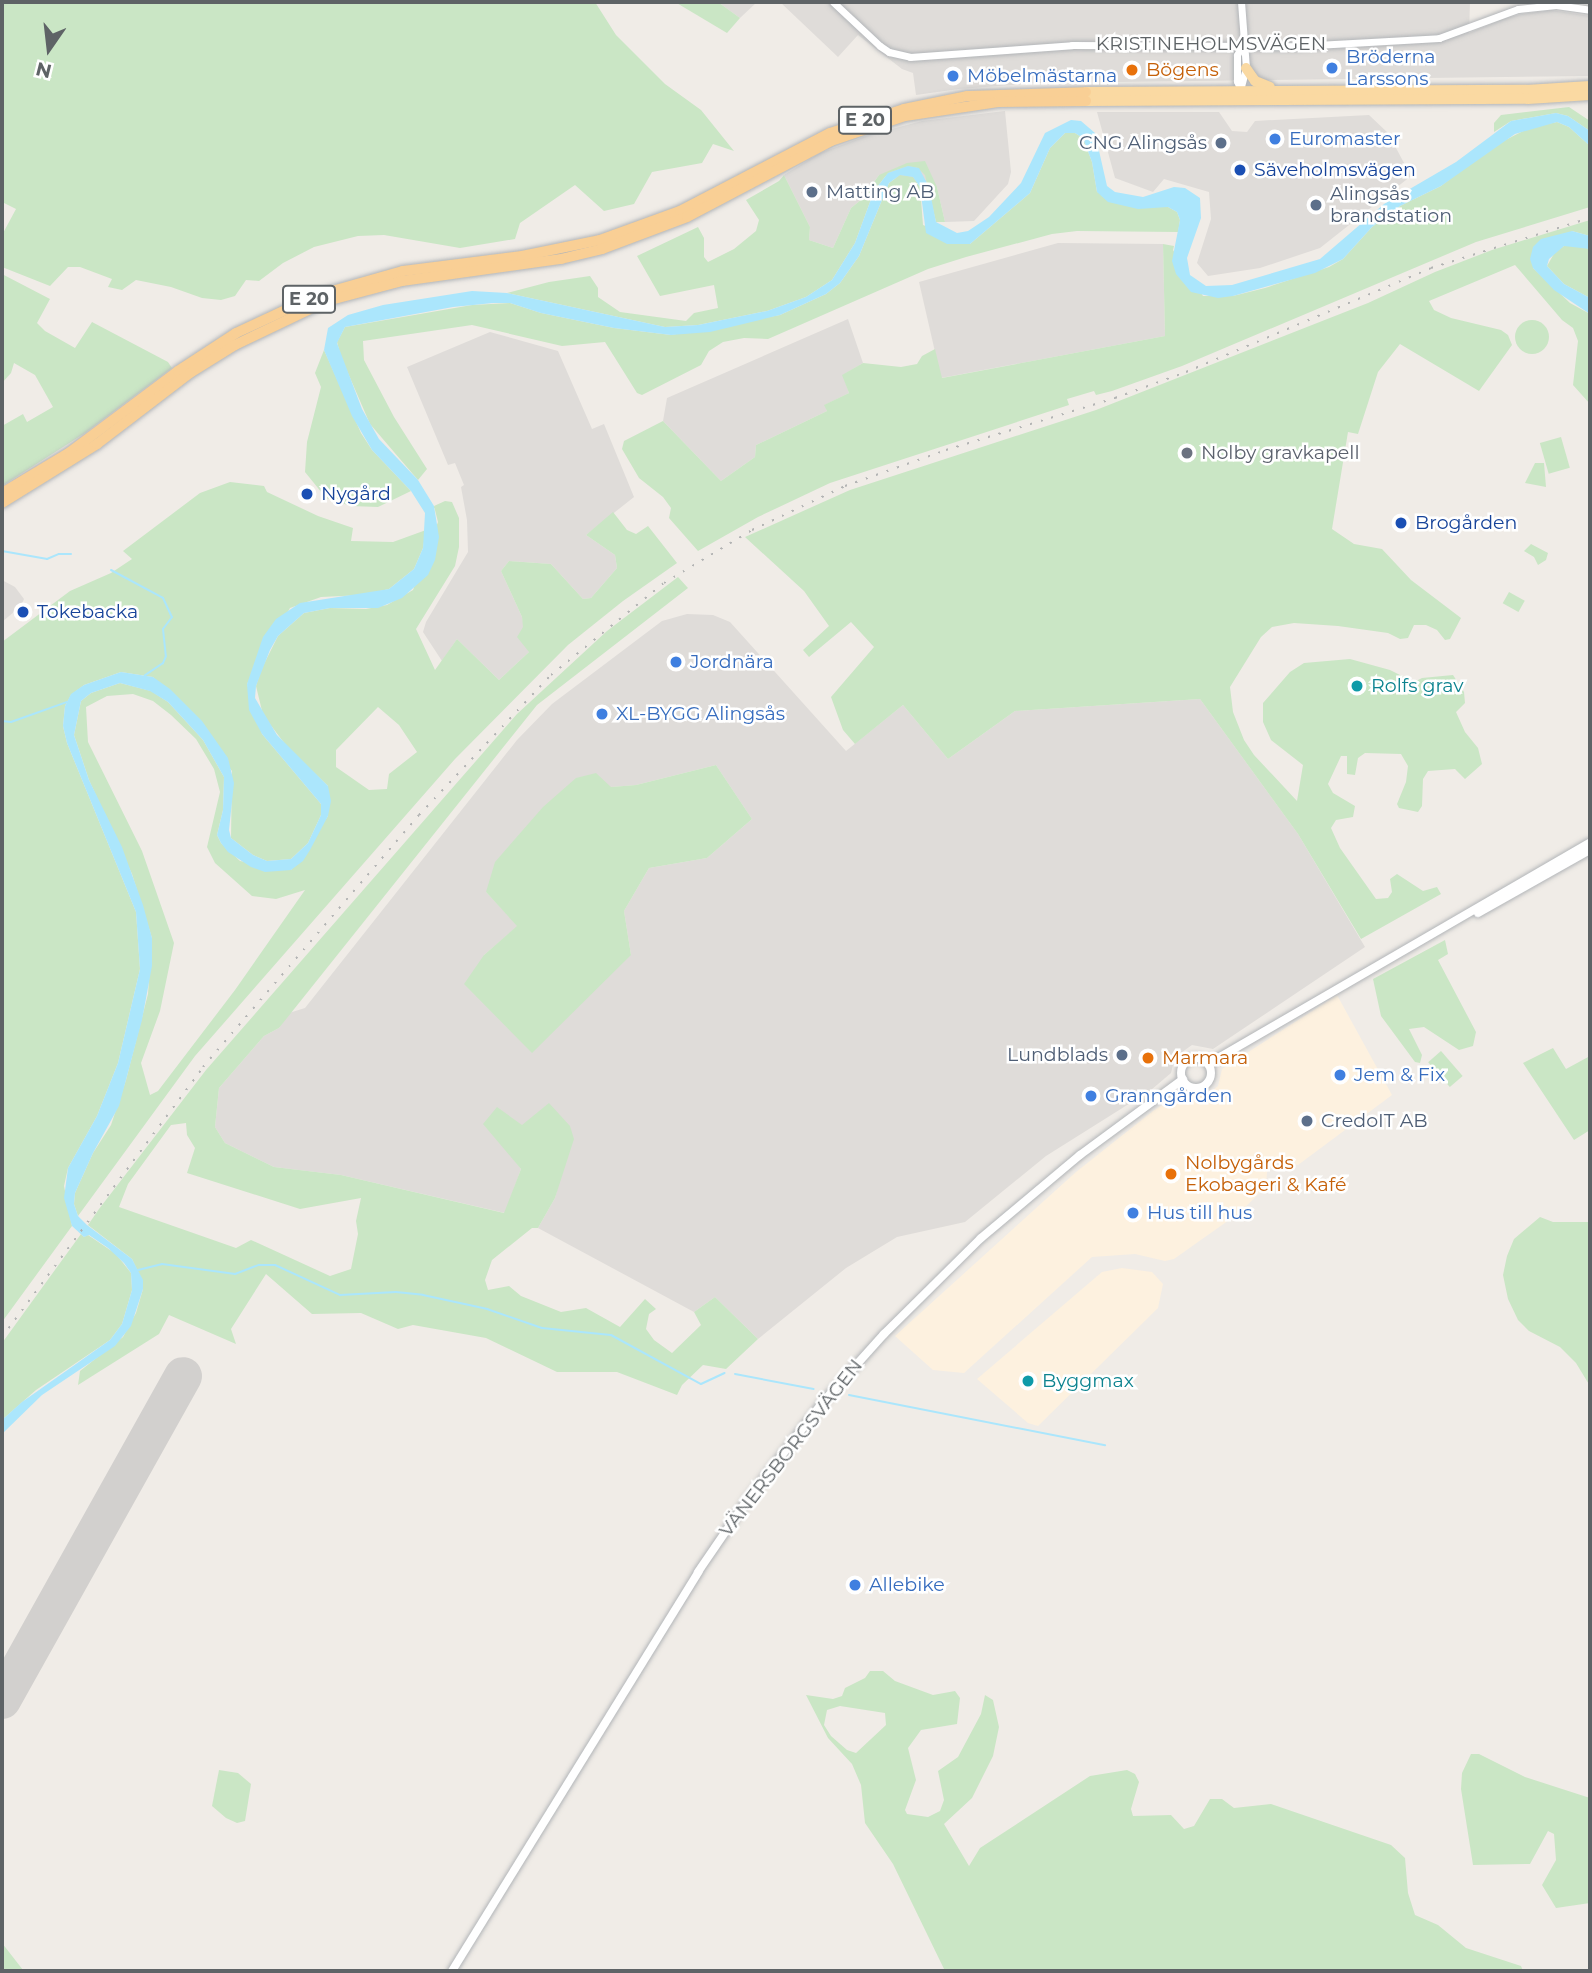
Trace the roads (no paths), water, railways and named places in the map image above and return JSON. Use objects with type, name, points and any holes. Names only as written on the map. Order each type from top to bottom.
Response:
[{"type":"highway","points":[[1246,68],[1255,81],[1277,90]]},
{"type":"highway","name":"E 20","points":[[2,503],[97,444],[190,373],[234,345],[327,301],[402,281],[561,259],[602,249],[687,217],[831,141],[905,116],[998,102],[1086,96],[1240,90],[1526,90],[1590,86]]},
{"type":"highway","name":"E 20","points":[[2,493],[70,452],[178,371],[236,333],[318,295],[403,271],[534,254],[600,240],[680,211],[830,134],[904,108],[979,94],[1241,102],[1528,99],[1590,95]]},
{"type":"main road","name":"VÄNERSBORGSVÄGEN","points":[[1208,1065],[1590,843]]},
{"type":"main road","name":"VÄNERSBORGSVÄGEN","points":[[1374,968],[1590,850]]},
{"type":"main road","name":"VÄNERSBORGSVÄGEN","points":[[1200,1058],[1208,1065],[1210,1077],[1202,1086],[1193,1087],[1183,1079],[1182,1067],[1189,1059],[1200,1058]]},
{"type":"main road","name":"VÄNERSBORGSVÄGEN","points":[[452,1971],[698,1572],[748,1499],[823,1402],[884,1334],[981,1238],[1080,1155],[1183,1079]]},
{"type":"street","name":"KRISTINEHOLMSVÄGEN","points":[[833,2],[880,46],[889,52],[910,57],[1072,45],[1309,46],[1439,38],[1518,9],[1556,5],[1590,10]]},
{"type":"street","points":[[1240,90],[1246,68],[1242,45],[1241,2]]},
{"type":"street","points":[[1241,102],[1237,81],[1237,55],[1242,45]]},
{"type":"water","points":[[1556,113],[1568,116],[1590,131],[1590,146],[1569,127],[1557,122],[1515,134],[1441,186],[1400,206],[1372,227],[1343,259],[1315,273],[1233,296],[1218,298],[1191,292],[1176,274],[1172,261],[1180,220],[1177,212],[1168,207],[1138,209],[1108,202],[1097,192],[1092,162],[1083,138],[1075,133],[1065,133],[1050,148],[1030,193],[970,244],[947,244],[926,233],[920,187],[913,177],[900,175],[889,183],[859,256],[840,283],[826,294],[780,315],[710,332],[671,335],[614,328],[541,313],[510,303],[493,303],[453,307],[345,327],[337,343],[362,409],[379,439],[418,480],[434,506],[439,537],[435,560],[428,575],[402,598],[378,608],[330,608],[304,613],[278,636],[270,650],[256,686],[255,698],[277,735],[328,786],[331,801],[328,816],[310,850],[303,861],[291,870],[265,872],[251,867],[228,852],[221,843],[217,835],[223,810],[224,777],[203,740],[168,702],[150,691],[120,683],[91,693],[81,701],[74,735],[89,780],[122,847],[143,905],[152,938],[152,966],[142,1020],[119,1106],[93,1153],[75,1193],[74,1204],[78,1216],[87,1225],[132,1259],[143,1280],[143,1289],[131,1326],[115,1346],[42,1395],[2,1434],[2,1420],[22,1402],[110,1340],[122,1324],[132,1290],[131,1273],[124,1263],[108,1248],[89,1235],[84,1237],[72,1226],[64,1198],[68,1168],[97,1116],[118,1063],[140,969],[136,912],[67,743],[63,726],[65,706],[71,694],[84,685],[121,672],[153,677],[170,689],[202,721],[228,758],[234,783],[229,830],[231,838],[253,855],[267,861],[291,859],[308,843],[321,815],[321,804],[262,734],[249,710],[247,684],[263,637],[276,619],[300,603],[389,589],[414,569],[423,548],[425,513],[411,491],[372,450],[352,416],[324,350],[328,328],[348,315],[383,305],[472,291],[507,293],[665,327],[698,325],[767,311],[806,297],[832,280],[855,243],[874,191],[888,173],[908,166],[919,168],[929,187],[936,222],[957,233],[968,231],[989,217],[1021,183],[1045,133],[1071,120],[1081,121],[1095,133],[1107,186],[1115,192],[1143,197],[1174,187],[1185,188],[1200,198],[1201,218],[1187,258],[1190,275],[1206,286],[1232,285],[1320,259],[1384,204],[1456,162],[1511,121]]},
{"type":"water","points":[[1572,231],[1590,236],[1590,249],[1564,246],[1549,259],[1547,266],[1564,284],[1590,298],[1590,314],[1554,290],[1533,268],[1530,259],[1533,247],[1541,239]]},
{"type":"waterway","points":[[2,551],[47,559],[59,554],[71,554]]},
{"type":"waterway","points":[[111,570],[163,598],[172,617],[163,629],[166,656],[163,663],[145,675]]},
{"type":"waterway","points":[[2,721],[11,722],[67,702]]},
{"type":"waterway","points":[[138,1270],[162,1264],[235,1274],[259,1265],[275,1265],[340,1295],[396,1292],[423,1295],[487,1309],[542,1328],[611,1335],[701,1384],[725,1373]]},
{"type":"waterway","points":[[735,1374],[814,1389]]},
{"type":"waterway","points":[[849,1395],[1105,1445]]},
{"type":"railway","points":[[2,1337],[203,1067],[419,815],[551,675],[664,583],[752,530],[845,486],[946,450],[1115,398],[1186,372],[1431,268],[1590,218]]},
{"type":"place","name":"Bröderna Larssons","points":[[1332,68]]},
{"type":"place","name":"Bögens","points":[[1132,70]]},
{"type":"place","name":"Möbelmästarna","points":[[953,76]]},
{"type":"place","name":"Euromaster","points":[[1275,139]]},
{"type":"place","name":"CNG Alingsås","points":[[1221,143]]},
{"type":"place","name":"Säveholmsvägen","points":[[1240,170]]},
{"type":"place","name":"Matting AB","points":[[812,192]]},
{"type":"place","name":"Alingsås brandstation","points":[[1316,205]]},
{"type":"place","name":"Nolby gravkapell","points":[[1187,453]]},
{"type":"place","name":"Nygård","points":[[307,494]]},
{"type":"place","name":"Brogården","points":[[1401,523]]},
{"type":"place","name":"Tokebacka","points":[[23,612]]},
{"type":"place","name":"Jordnära","points":[[676,662]]},
{"type":"place","name":"Rolfs grav","points":[[1357,686]]},
{"type":"place","name":"XL-BYGG Alingsås","points":[[602,714]]},
{"type":"place","name":"Lundblads","points":[[1122,1055]]},
{"type":"place","name":"Marmara","points":[[1148,1058]]},
{"type":"place","name":"Jem & Fix","points":[[1340,1075]]},
{"type":"place","name":"Granngården","points":[[1091,1096]]},
{"type":"place","name":"CredoIT AB","points":[[1307,1121]]},
{"type":"place","name":"Nolbygårds Ekobageri & Kafé","points":[[1171,1174]]},
{"type":"place","name":"Hus till hus","points":[[1133,1213]]},
{"type":"place","name":"Byggmax","points":[[1028,1381]]},
{"type":"place","name":"Allebike","points":[[855,1585]]}]
